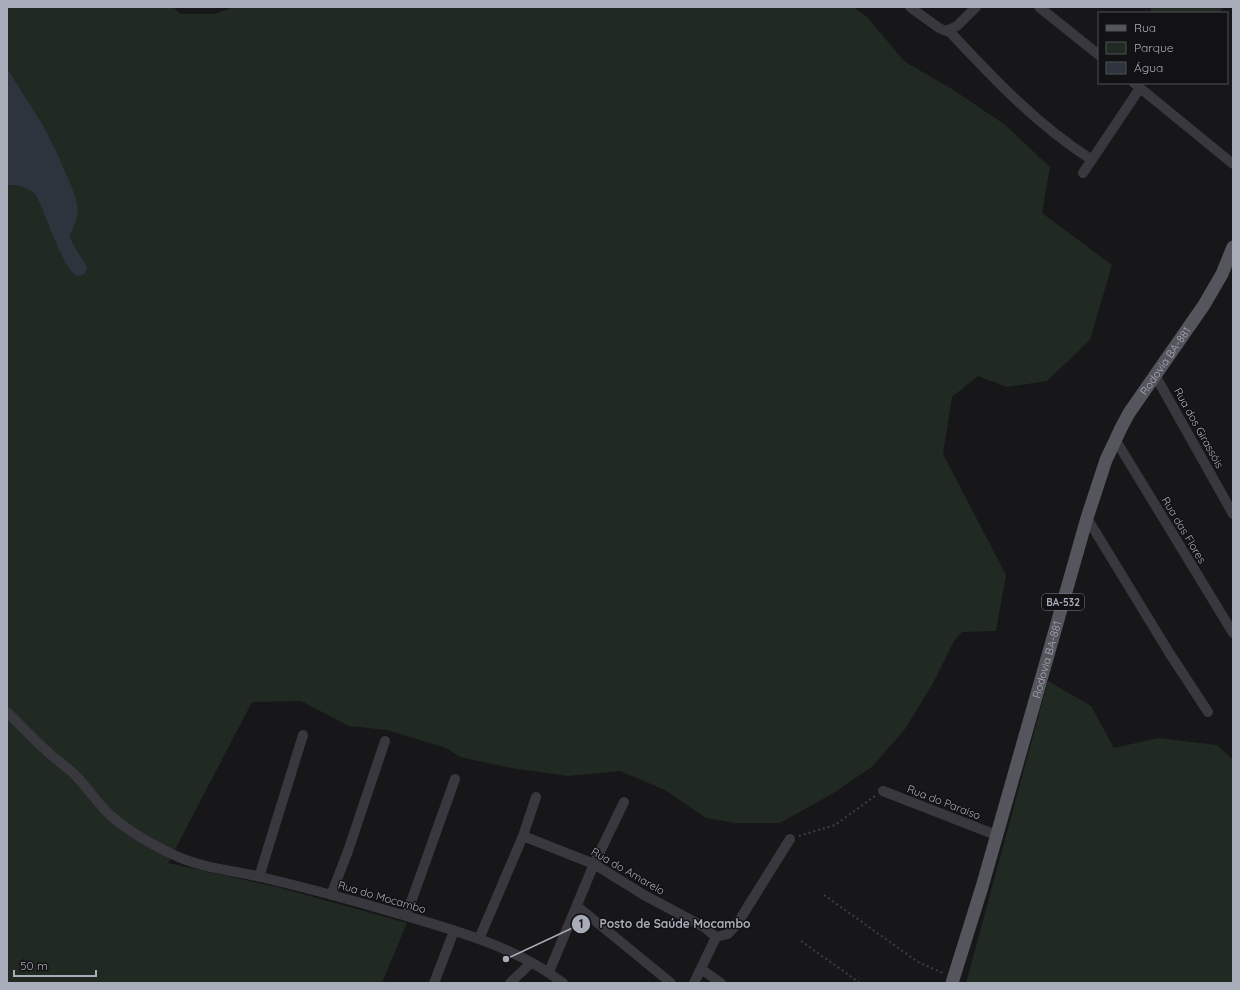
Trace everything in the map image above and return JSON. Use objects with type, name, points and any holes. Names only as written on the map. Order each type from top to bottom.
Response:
[{"type":"main road","name":"Rodovia BA-881","points":[[953,980],[1087,518],[1106,460],[1129,413],[1204,305],[1222,274],[1233,247]]},
{"type":"street","points":[[910,7],[943,31],[949,31],[957,26],[976,7]]},
{"type":"street","points":[[1039,7],[1098,54]]},
{"type":"street","points":[[949,31],[1028,112],[1053,134],[1092,160]]},
{"type":"street","points":[[1083,173],[1137,86],[1233,164]]},
{"type":"street","name":"Rua dos Girassóis","points":[[1155,375],[1233,514]]},
{"type":"street","name":"Rua das Flores","points":[[1115,439],[1233,633]]},
{"type":"street","points":[[1087,518],[1166,648],[1208,712]]},
{"type":"street","name":"Rua do Mocambo","points":[[7,712],[50,754],[72,772],[115,819],[130,831],[162,850],[184,860],[216,869],[260,877],[332,895],[454,931],[478,939],[531,962],[549,972],[563,983]]},
{"type":"street","points":[[260,877],[303,735]]},
{"type":"street","points":[[332,895],[385,741]]},
{"type":"street","points":[[406,916],[455,779]]},
{"type":"street","name":"Rua do Paraiso","points":[[882,791],[996,835]]},
{"type":"street","points":[[478,939],[522,836],[536,797]]},
{"type":"street","points":[[549,972],[594,864],[624,802]]},
{"type":"street","name":"Rua do Amarelo","points":[[522,836],[594,864],[644,895],[704,926],[716,937]]},
{"type":"street","points":[[694,983],[716,937],[728,934],[738,924],[790,839]]},
{"type":"street","points":[[577,906],[671,983]]},
{"type":"street","points":[[434,983],[454,931]]},
{"type":"street","points":[[510,983],[531,962]]},
{"type":"street","points":[[701,969],[721,983]]},
{"type":"path","points":[[790,839],[835,825],[882,791]]},
{"type":"path","points":[[824,895],[918,962],[953,980]]},
{"type":"path","points":[[801,941],[860,983]]},
{"type":"green space","points":[[7,7],[173,7],[181,14],[214,14],[234,7],[854,7],[867,17],[905,62],[952,89],[1004,124],[1050,167],[1042,213],[1112,265],[1090,340],[1047,381],[1007,387],[978,376],[952,397],[943,454],[1006,575],[996,631],[962,632],[954,641],[932,685],[905,729],[873,766],[832,794],[780,823],[735,823],[706,818],[665,790],[620,771],[568,776],[511,768],[460,757],[446,748],[387,730],[349,726],[301,701],[252,702],[168,863],[277,887],[407,923],[382,983],[7,983],[7,185],[23,187],[36,195],[58,246],[74,275],[81,256],[71,240],[70,235],[76,221],[71,185],[43,125],[7,68]]},
{"type":"green space","points":[[1151,7],[1224,7],[1220,12],[1151,12]]},
{"type":"green space","points":[[1048,681],[1091,706],[1114,748],[1158,738],[1217,745],[1233,760],[1233,983],[966,983]]},
{"type":"water","points":[[7,68],[43,125],[71,185],[78,210],[76,221],[70,235],[71,240],[87,267],[84,274],[78,276],[75,275],[65,262],[36,195],[23,187],[7,185]]},
{"type":"place","name":"Posto de Saúde Mocambo","points":[[506,959]]}]
